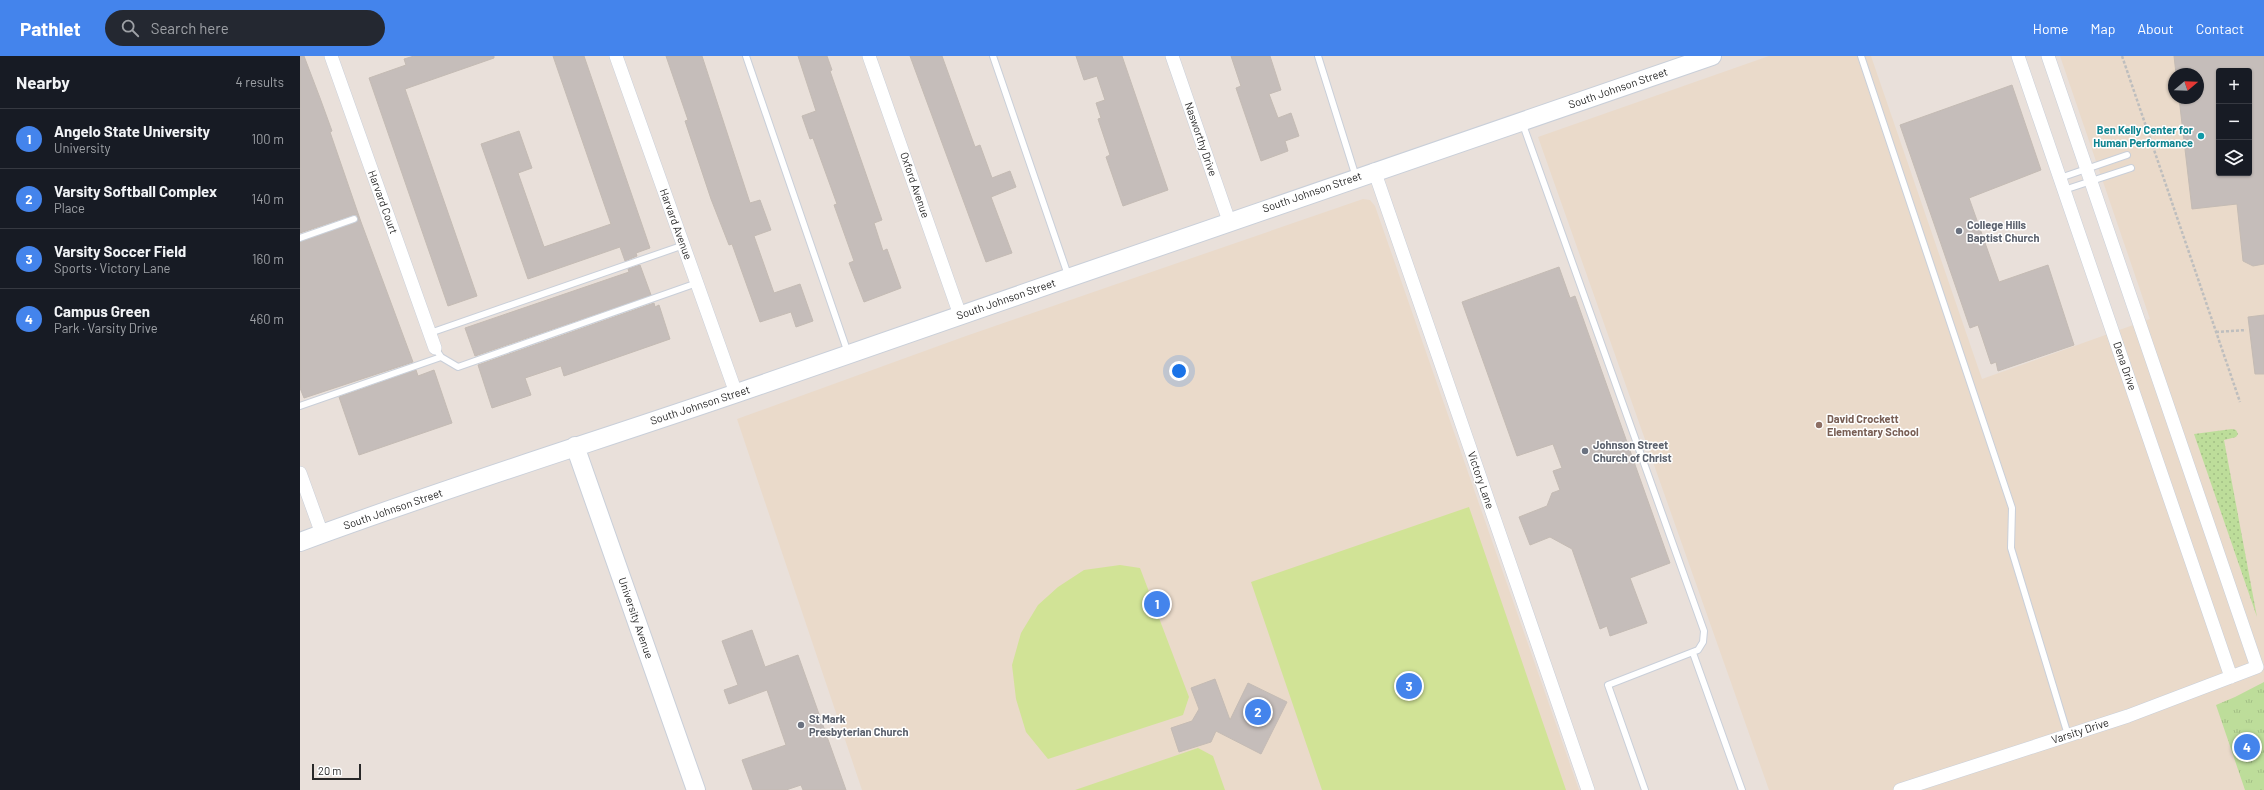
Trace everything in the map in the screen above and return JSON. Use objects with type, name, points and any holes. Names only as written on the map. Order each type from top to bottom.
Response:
[{"type":"main road","name":"South Johnson Street","points":[[300,542],[575,446],[849,354],[1374,170],[1712,56]]},
{"type":"main road","name":"University Avenue","points":[[575,446],[696,790]]},
{"type":"street","name":"Harvard Court","points":[[331,56],[438,352]]},
{"type":"street","name":"Harvard Avenue","points":[[616,56],[736,393]]},
{"type":"street","name":"Oxford Avenue","points":[[870,56],[960,315]]},
{"type":"street","name":"Nasworthy Drive","points":[[1172,56],[1229,221]]},
{"type":"street","name":"Dena Drive","points":[[2018,56],[2232,677]]},
{"type":"street","points":[[2048,56],[2089,175]]},
{"type":"street","name":"Victory Lane","points":[[1374,170],[1588,790]]},
{"type":"street","name":"Varsity Drive","points":[[1900,790],[2068,734],[2128,716],[2257,667],[2089,175]]},
{"type":"street","points":[[300,473],[322,534]]},
{"type":"lane","points":[[746,56],[849,354]]},
{"type":"lane","points":[[993,56],[1069,277]]},
{"type":"lane","points":[[1318,56],[1356,177]]},
{"type":"lane","points":[[1861,56],[2012,508],[2011,548],[2068,734]]},
{"type":"lane","points":[[1522,121],[1702,626],[1703,642],[1701,647],[1693,653],[1608,685],[1645,790]]},
{"type":"lane","points":[[2062,184],[2089,175],[2127,156]]},
{"type":"lane","points":[[2062,184],[2089,175],[2131,168]]},
{"type":"lane","points":[[300,238],[354,219]]},
{"type":"lane","points":[[430,333],[684,245]]},
{"type":"lane","points":[[300,406],[438,352],[458,367],[697,283]]},
{"type":"lane","points":[[1693,653],[1742,790]]},
{"type":"path","points":[[2122,56],[2240,402]]},
{"type":"path","points":[[2216,332],[2246,330]]},
{"type":"shaded area","name":"David Crockett Elementary School","points":[[1769,56],[1871,56],[1982,379],[2150,319],[2060,56],[2264,56],[2264,790],[1769,790],[1538,137]]},
{"type":"shaded area","points":[[1363,199],[1370,200],[1375,206],[1579,790],[862,790],[737,419],[966,336]]},
{"type":"green space","points":[[2232,429],[2236,430],[2238,434],[2236,437],[2224,440],[2257,617],[2194,434]]},
{"type":"green space","points":[[1469,507],[1566,790],[1322,790],[1251,582]]},
{"type":"green space","points":[[1120,565],[1140,568],[1189,697],[1183,715],[1048,759],[1026,732],[1016,699],[1012,665],[1021,633],[1038,605],[1058,587],[1084,570]]},
{"type":"green space","points":[[2264,682],[2264,790],[2245,790],[2216,705]]},
{"type":"green space","points":[[1198,748],[1213,756],[1225,790],[1075,790]]},
{"type":"building","points":[[300,56],[304,56],[320,98],[361,222],[413,362],[304,398],[300,388],[300,242],[355,223],[358,219],[357,215],[353,215],[300,233]]},
{"type":"building","points":[[414,56],[494,56],[494,58],[405,89],[477,296],[448,306],[369,78],[406,65],[404,59]]},
{"type":"building","points":[[553,56],[584,56],[650,248],[636,253],[637,256],[625,261],[620,247],[528,279],[481,144],[519,131],[532,168],[518,173],[544,247],[611,224]]},
{"type":"building","points":[[666,56],[702,56],[750,203],[760,200],[771,230],[754,236],[774,293],[800,284],[813,321],[796,327],[791,312],[760,322],[732,244],[729,245],[711,199],[685,121],[688,120]]},
{"type":"building","points":[[798,56],[827,56],[832,70],[830,71],[882,220],[874,223],[883,251],[887,249],[901,288],[864,302],[849,263],[854,261],[834,205],[837,204],[813,138],[810,139],[802,116],[816,111]]},
{"type":"building","points":[[910,56],[942,56],[975,147],[980,145],[992,178],[1010,171],[1016,187],[991,197],[1012,253],[986,262]]},
{"type":"building","points":[[1076,56],[1122,56],[1168,190],[1123,206],[1106,157],[1110,155],[1098,119],[1101,118],[1096,103],[1105,100],[1097,76],[1084,80]]},
{"type":"building","points":[[1231,56],[1270,56],[1281,90],[1269,94],[1278,118],[1291,113],[1299,136],[1285,141],[1288,151],[1261,161],[1236,88],[1241,86]]},
{"type":"building","name":"Ben Kelly Center for Human Performance","points":[[2174,56],[2264,56],[2264,264],[2253,266],[2243,261],[2237,204],[2192,209],[2180,104],[2204,104],[2204,68],[2175,68]]},
{"type":"building","name":"College Hills Baptist Church","points":[[2012,85],[2041,170],[1969,198],[1999,282],[2048,265],[2074,345],[1998,371],[1996,362],[1991,364],[1978,325],[1970,328],[1900,125]]},
{"type":"building","points":[[640,265],[651,295],[475,356],[465,328],[629,272],[628,269]]},
{"type":"building","name":"Johnson Street Church of Christ","points":[[1559,267],[1570,298],[1575,296],[1670,563],[1630,578],[1647,623],[1610,636],[1607,626],[1600,629],[1572,549],[1550,537],[1530,545],[1519,517],[1547,506],[1552,493],[1560,490],[1553,471],[1562,468],[1553,444],[1517,456],[1462,302]]},
{"type":"building","points":[[654,303],[655,307],[659,305],[670,339],[564,376],[561,366],[525,378],[531,395],[492,408],[478,365]]},
{"type":"building","points":[[2264,315],[2264,374],[2255,374],[2248,317]]},
{"type":"building","points":[[416,370],[418,376],[434,370],[452,423],[359,455],[339,397]]},
{"type":"building","name":"St Mark Presbyterian Church","points":[[752,630],[765,667],[798,655],[846,790],[803,790],[801,785],[786,790],[753,790],[742,760],[786,745],[767,690],[729,704],[724,690],[738,685],[722,641]]},
{"type":"building","points":[[1215,679],[1230,720],[1248,683],[1287,702],[1261,754],[1216,731],[1211,742],[1179,752],[1171,728],[1192,721],[1199,709],[1191,688]]},
{"type":"place","name":"Ben Kelly Center for Human Performance","points":[[2201,136]]},
{"type":"place","name":"College Hills Baptist Church","points":[[1959,231]]},
{"type":"place","name":"David Crockett Elementary School","points":[[1819,425]]},
{"type":"place","name":"Johnson Street Church of Christ","points":[[1585,451]]},
{"type":"place","name":"Angelo State University","points":[[1157,604]]},
{"type":"place","name":"Varsity Soccer Field","points":[[1409,686]]},
{"type":"place","name":"Varsity Softball Complex","points":[[1258,712]]},
{"type":"place","name":"St Mark Presbyterian Church","points":[[801,725]]},
{"type":"place","name":"Campus Green","points":[[2247,747]]}]
